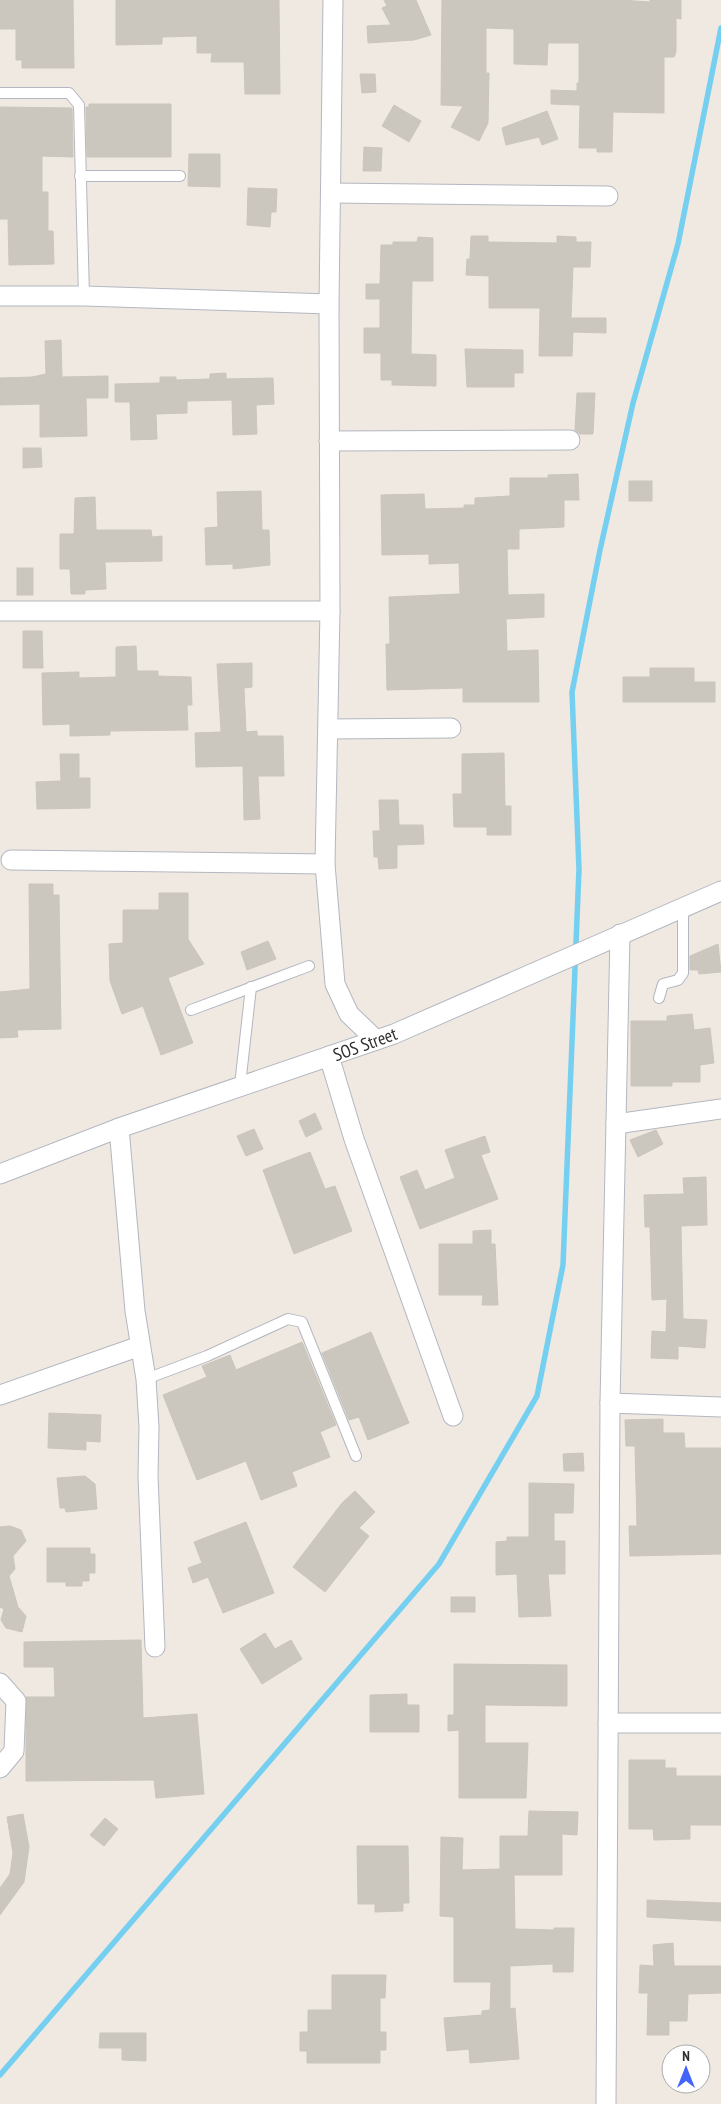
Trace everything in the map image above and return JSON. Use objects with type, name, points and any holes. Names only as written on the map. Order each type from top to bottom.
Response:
[{"type":"street","points":[[333,0],[329,304],[330,611],[326,864],[335,984],[349,1014],[376,1040]]},
{"type":"street","points":[[331,193],[608,196]]},
{"type":"street","points":[[0,296],[84,296],[329,304]]},
{"type":"street","points":[[329,441],[570,440]]},
{"type":"street","points":[[0,611],[330,611]]},
{"type":"street","points":[[328,729],[451,728]]},
{"type":"street","points":[[11,860],[326,864]]},
{"type":"street","name":"SOS Street","points":[[0,1174],[119,1128],[376,1040],[721,891]]},
{"type":"street","points":[[606,2104],[610,1403],[620,934]]},
{"type":"street","points":[[330,1056],[354,1139],[453,1416]]},
{"type":"street","points":[[616,1124],[721,1109]]},
{"type":"street","points":[[119,1128],[135,1311],[146,1379],[155,1647]]},
{"type":"street","points":[[0,1395],[140,1346]]},
{"type":"street","points":[[610,1403],[721,1407]]},
{"type":"street","points":[[0,1683],[16,1701],[14,1751],[0,1768]]},
{"type":"street","points":[[608,1723],[721,1723]]},
{"type":"lane","points":[[0,93],[69,93],[79,105],[84,296]]},
{"type":"lane","points":[[80,176],[180,176]]},
{"type":"lane","points":[[659,998],[662,984],[678,980],[683,972],[683,908]]},
{"type":"lane","points":[[191,1010],[309,966]]},
{"type":"lane","points":[[240,1085],[251,987]]},
{"type":"lane","points":[[146,1379],[207,1356],[288,1319],[302,1322],[356,1456]]},
{"type":"building","points":[[0,0],[73,0],[74,68],[22,68],[22,60],[16,60],[16,29],[0,29]]},
{"type":"building","points":[[116,0],[279,0],[280,94],[245,94],[244,62],[211,62],[212,53],[197,53],[197,36],[162,37],[162,44],[116,45]]},
{"type":"building","points":[[384,0],[416,0],[431,35],[414,40],[368,43],[367,26],[391,25],[382,8],[387,6]]},
{"type":"building","points":[[442,0],[620,0],[650,2],[650,0],[681,0],[681,19],[676,18],[676,52],[674,57],[664,57],[664,113],[613,112],[612,152],[597,152],[597,148],[579,148],[580,105],[551,104],[551,90],[577,91],[577,83],[579,83],[579,43],[548,43],[547,65],[514,64],[514,29],[486,28],[486,73],[489,73],[488,123],[479,141],[451,127],[463,106],[441,105]]},
{"type":"building","points":[[360,74],[375,74],[376,92],[362,93]]},
{"type":"building","points":[[89,104],[171,104],[171,157],[87,157],[86,107],[89,107]]},
{"type":"building","points":[[394,105],[421,121],[409,142],[382,126]]},
{"type":"building","points":[[0,107],[72,108],[73,157],[42,156],[42,192],[48,192],[48,231],[53,231],[54,264],[9,265],[8,219],[0,219]]},
{"type":"building","points":[[547,111],[558,139],[542,145],[539,137],[506,145],[502,128]]},
{"type":"building","points":[[364,147],[382,148],[381,171],[363,171]]},
{"type":"building","points":[[189,154],[220,154],[220,187],[188,186]]},
{"type":"building","points":[[248,188],[277,189],[276,212],[271,212],[270,227],[247,225]]},
{"type":"building","points":[[471,236],[488,236],[488,242],[557,243],[557,236],[576,237],[576,242],[591,242],[590,267],[573,267],[571,318],[606,318],[606,333],[573,332],[572,356],[539,356],[540,308],[489,308],[489,276],[466,275],[467,259],[470,259]]},
{"type":"building","points":[[418,237],[433,238],[433,281],[412,281],[411,354],[436,355],[436,386],[392,385],[392,380],[381,380],[381,353],[364,353],[364,328],[380,328],[380,299],[366,299],[366,284],[380,284],[381,245],[393,245],[393,242],[417,242]]},
{"type":"building","points":[[61,340],[62,377],[108,376],[108,398],[86,398],[87,436],[40,437],[40,404],[0,405],[0,378],[32,377],[46,374],[45,341]]},
{"type":"building","points":[[465,349],[523,350],[523,373],[514,373],[514,387],[467,387]]},
{"type":"building","points":[[226,373],[226,379],[273,378],[274,404],[256,405],[257,434],[233,435],[232,400],[187,401],[187,413],[156,414],[157,439],[131,440],[130,402],[115,402],[115,384],[160,383],[160,377],[176,377],[176,380],[210,379],[210,374]]},
{"type":"building","points":[[577,393],[595,393],[593,434],[580,434],[575,430]]},
{"type":"building","points":[[23,448],[41,448],[42,467],[23,468]]},
{"type":"building","points":[[578,474],[579,500],[564,500],[564,527],[519,529],[519,549],[507,549],[508,595],[544,594],[544,617],[506,619],[507,651],[538,650],[539,702],[463,702],[463,688],[387,690],[386,644],[390,644],[389,597],[460,594],[459,563],[429,564],[429,554],[382,555],[381,495],[424,494],[425,509],[464,508],[464,505],[475,505],[475,498],[510,496],[510,478],[548,478],[548,475]]},
{"type":"building","points":[[629,481],[652,481],[652,501],[629,501]]},
{"type":"building","points":[[261,491],[262,530],[269,530],[270,565],[233,569],[233,564],[206,565],[205,528],[218,527],[217,492]]},
{"type":"building","points":[[95,497],[96,530],[151,530],[152,537],[162,536],[162,561],[105,562],[106,589],[85,590],[85,594],[71,594],[70,569],[60,569],[60,534],[74,534],[75,498]]},
{"type":"building","points":[[17,568],[33,568],[33,595],[17,595]]},
{"type":"building","points":[[23,631],[42,631],[43,668],[23,668]]},
{"type":"building","points":[[136,646],[137,671],[158,671],[158,676],[191,677],[192,705],[187,705],[188,730],[110,731],[110,735],[70,736],[70,724],[43,725],[42,673],[79,672],[79,678],[116,677],[116,647]]},
{"type":"building","points":[[252,663],[252,687],[244,688],[246,732],[257,731],[257,736],[283,736],[284,776],[258,776],[260,819],[244,820],[243,766],[196,767],[195,733],[221,732],[217,664]]},
{"type":"building","points":[[650,668],[694,668],[694,682],[715,682],[715,702],[623,702],[623,677],[650,677]]},
{"type":"building","points":[[504,753],[505,806],[511,806],[511,835],[487,835],[487,827],[454,827],[453,794],[462,794],[462,754]]},
{"type":"building","points":[[60,754],[79,754],[79,778],[90,778],[90,808],[37,809],[36,782],[61,781]]},
{"type":"building","points":[[379,800],[398,800],[399,825],[423,825],[424,844],[397,845],[397,868],[379,869],[378,857],[374,857],[373,831],[380,831]]},
{"type":"building","points":[[29,884],[53,884],[53,895],[59,895],[61,1029],[17,1030],[18,1037],[0,1038],[0,992],[30,989]]},
{"type":"building","points":[[159,893],[188,893],[188,939],[204,964],[168,978],[193,1043],[161,1055],[143,1006],[122,1014],[110,981],[109,944],[123,943],[123,910],[159,910]]},
{"type":"building","points":[[268,941],[276,959],[247,970],[241,952]]},
{"type":"building","points":[[718,944],[721,972],[699,974],[698,970],[690,970],[690,956]]},
{"type":"building","points":[[692,1014],[694,1030],[710,1028],[714,1063],[700,1065],[700,1082],[672,1082],[672,1086],[631,1086],[631,1021],[667,1021],[667,1016]]},
{"type":"building","points":[[315,1113],[322,1129],[306,1137],[299,1121]]},
{"type":"building","points":[[254,1129],[263,1149],[246,1156],[237,1136]]},
{"type":"building","points":[[656,1130],[663,1144],[638,1157],[630,1140]]},
{"type":"building","points":[[485,1136],[490,1152],[481,1155],[498,1199],[420,1229],[400,1177],[417,1170],[425,1190],[455,1178],[445,1150]]},
{"type":"building","points":[[310,1152],[325,1189],[335,1186],[352,1231],[294,1254],[263,1170]]},
{"type":"building","points":[[706,1177],[707,1225],[681,1226],[683,1319],[707,1320],[705,1348],[678,1346],[678,1359],[651,1358],[652,1331],[666,1332],[667,1299],[652,1300],[650,1227],[645,1227],[644,1195],[684,1194],[683,1178]]},
{"type":"building","points":[[491,1230],[491,1244],[495,1244],[498,1305],[482,1305],[483,1295],[439,1295],[439,1244],[473,1244],[473,1231]]},
{"type":"building","points":[[371,1332],[409,1423],[368,1440],[359,1417],[349,1420],[322,1353]]},
{"type":"building","points":[[302,1342],[336,1425],[320,1432],[330,1457],[292,1472],[297,1486],[261,1500],[246,1461],[197,1480],[163,1395],[207,1377],[202,1366],[230,1355],[236,1370]]},
{"type":"building","points":[[49,1413],[101,1415],[100,1442],[86,1441],[86,1450],[48,1448]]},
{"type":"building","points":[[663,1419],[663,1433],[684,1433],[685,1448],[721,1448],[721,1554],[630,1556],[629,1526],[637,1526],[635,1446],[626,1446],[625,1420]]},
{"type":"building","points":[[583,1453],[584,1471],[564,1471],[563,1454]]},
{"type":"building","points":[[85,1476],[95,1484],[97,1509],[66,1512],[65,1508],[60,1508],[57,1478]]},
{"type":"building","points":[[529,1483],[574,1484],[573,1513],[554,1513],[554,1541],[565,1541],[565,1574],[548,1574],[551,1616],[519,1617],[517,1574],[496,1575],[496,1542],[507,1541],[507,1537],[529,1537]]},
{"type":"building","points":[[355,1491],[375,1512],[359,1528],[369,1536],[325,1592],[293,1567],[342,1503]]},
{"type":"building","points":[[246,1522],[274,1593],[223,1613],[208,1577],[193,1583],[188,1568],[202,1563],[194,1542]]},
{"type":"building","points":[[10,1526],[21,1530],[26,1541],[13,1556],[15,1569],[9,1576],[18,1607],[26,1616],[22,1632],[6,1628],[1,1620],[4,1609],[0,1607],[0,1527]]},
{"type":"building","points":[[47,1548],[90,1548],[90,1554],[95,1554],[95,1573],[89,1573],[89,1581],[82,1581],[82,1586],[66,1586],[66,1582],[47,1582]]},
{"type":"building","points":[[451,1597],[475,1597],[475,1612],[451,1612]]},
{"type":"building","points":[[265,1633],[275,1649],[291,1640],[302,1659],[262,1684],[240,1649]]},
{"type":"building","points":[[141,1640],[143,1718],[197,1714],[204,1794],[156,1798],[154,1780],[26,1781],[26,1697],[55,1697],[54,1667],[24,1667],[24,1642]]},
{"type":"building","points":[[454,1664],[567,1665],[567,1706],[485,1705],[485,1743],[528,1743],[526,1798],[459,1798],[459,1730],[448,1731],[448,1715],[454,1715]]},
{"type":"building","points":[[407,1694],[407,1705],[419,1705],[419,1732],[370,1732],[370,1695]]},
{"type":"building","points":[[629,1760],[665,1760],[665,1768],[676,1768],[676,1776],[721,1776],[721,1825],[690,1825],[690,1839],[654,1840],[653,1829],[629,1829]]},
{"type":"building","points":[[529,1811],[578,1812],[577,1835],[562,1834],[562,1875],[514,1875],[515,1929],[554,1930],[554,1928],[574,1928],[573,1972],[553,1972],[553,1964],[510,1966],[510,2009],[515,2008],[519,2059],[470,2063],[469,2049],[447,2051],[444,2018],[482,2015],[482,2011],[490,2010],[491,1982],[454,1982],[454,1917],[440,1916],[441,1837],[463,1838],[462,1870],[500,1869],[500,1836],[528,1836]]},
{"type":"building","points":[[23,1814],[29,1847],[24,1882],[0,1915],[0,1888],[10,1874],[13,1853],[7,1817]]},
{"type":"building","points":[[105,1818],[118,1829],[104,1846],[90,1835]]},
{"type":"building","points":[[357,1846],[408,1846],[409,1903],[403,1903],[403,1911],[375,1912],[375,1904],[358,1904]]},
{"type":"building","points":[[647,1900],[721,1903],[721,1921],[647,1917]]},
{"type":"building","points":[[673,1943],[674,1966],[721,1966],[721,1993],[688,1994],[687,2021],[669,2021],[669,2035],[647,2035],[648,1993],[639,1993],[640,1965],[654,1966],[653,1945]]},
{"type":"building","points":[[332,1975],[386,1975],[385,1998],[380,1998],[380,2032],[386,2032],[386,2050],[380,2050],[380,2063],[307,2063],[307,2051],[300,2051],[300,2032],[308,2032],[308,2010],[332,2010]]},
{"type":"building","points":[[100,2033],[146,2033],[146,2061],[122,2060],[122,2048],[99,2048]]},
{"type":"waterway","points":[[0,2075],[439,1564],[537,1396],[563,1265],[579,869],[572,692],[600,550],[633,403],[678,244],[721,28]]}]
